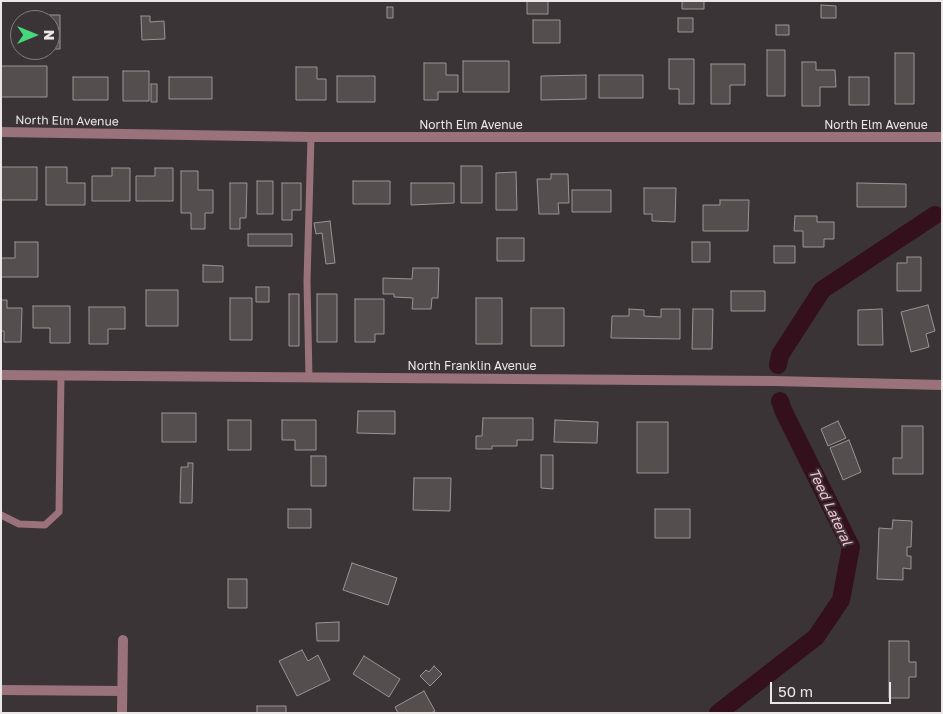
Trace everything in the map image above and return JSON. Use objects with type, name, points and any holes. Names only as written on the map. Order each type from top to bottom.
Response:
[{"type":"street","name":"North Elm Avenue","points":[[1,132],[310,137],[942,137]]},
{"type":"street","name":"North Franklin Avenue","points":[[1,375],[774,381],[942,385]]},
{"type":"street","points":[[122,713],[123,640]]},
{"type":"street","points":[[1,690],[122,691]]},
{"type":"lane","points":[[309,378],[307,281],[310,137]]},
{"type":"lane","points":[[1,515],[19,524],[45,525],[59,512],[61,376]]},
{"type":"building","points":[[527,1],[548,1],[548,14],[527,14]]},
{"type":"building","points":[[682,1],[704,1],[704,9],[682,9]]},
{"type":"building","points":[[821,5],[836,6],[836,18],[821,18]]},
{"type":"building","points":[[387,7],[393,7],[393,18],[387,18]]},
{"type":"building","points":[[141,16],[150,16],[150,22],[164,21],[165,39],[142,40]]},
{"type":"building","points":[[678,18],[693,18],[693,32],[678,32]]},
{"type":"building","points":[[533,20],[560,20],[560,43],[533,43]]},
{"type":"building","points":[[776,25],[789,25],[789,35],[776,35]]},
{"type":"building","points":[[767,50],[785,50],[785,96],[767,96]]},
{"type":"building","points":[[895,53],[914,53],[914,104],[895,104]]},
{"type":"building","points":[[669,59],[694,59],[694,104],[679,104],[679,89],[669,89]]},
{"type":"building","points":[[463,61],[509,61],[509,92],[463,92]]},
{"type":"building","points":[[802,62],[816,62],[816,70],[835,70],[836,87],[820,87],[820,106],[802,106]]},
{"type":"building","points":[[424,63],[446,63],[446,75],[458,75],[458,92],[438,92],[438,100],[424,100]]},
{"type":"building","points":[[711,64],[745,64],[745,85],[730,85],[730,104],[711,104]]},
{"type":"building","points":[[1,66],[47,66],[47,97],[1,97]]},
{"type":"building","points":[[296,67],[317,67],[317,79],[326,79],[326,100],[296,100]]},
{"type":"building","points":[[123,71],[149,71],[149,101],[123,101]]},
{"type":"building","points":[[586,75],[586,99],[541,100],[541,76]]},
{"type":"building","points":[[599,75],[643,75],[643,98],[599,98]]},
{"type":"building","points":[[337,76],[375,76],[375,102],[337,102]]},
{"type":"building","points":[[73,77],[108,77],[108,100],[73,100]]},
{"type":"building","points":[[169,77],[212,77],[212,99],[169,99]]},
{"type":"building","points":[[849,77],[869,77],[869,105],[849,105]]},
{"type":"building","points":[[151,84],[157,84],[157,102],[151,102]]},
{"type":"building","points":[[461,166],[482,166],[482,203],[461,203]]},
{"type":"building","points":[[1,167],[37,167],[37,200],[1,200]]},
{"type":"building","points":[[46,167],[67,167],[67,183],[85,183],[85,205],[46,205]]},
{"type":"building","points":[[112,168],[130,168],[130,201],[92,201],[92,176],[112,176]]},
{"type":"building","points":[[155,168],[173,168],[173,201],[136,201],[136,176],[155,176]]},
{"type":"building","points":[[181,171],[198,171],[198,190],[213,190],[213,213],[205,213],[205,229],[191,229],[191,213],[181,213]]},
{"type":"building","points":[[516,172],[517,210],[496,210],[496,173]]},
{"type":"building","points":[[551,174],[568,174],[569,203],[558,203],[559,214],[539,214],[537,179],[551,179]]},
{"type":"building","points":[[257,181],[273,181],[273,214],[257,214]]},
{"type":"building","points":[[353,181],[390,181],[390,204],[353,204]]},
{"type":"building","points":[[230,183],[247,183],[246,218],[240,218],[240,229],[230,229]]},
{"type":"building","points":[[282,183],[301,183],[301,210],[292,210],[292,220],[282,220]]},
{"type":"building","points":[[411,183],[454,183],[454,203],[411,205]]},
{"type":"building","points":[[857,183],[906,184],[906,207],[857,207]]},
{"type":"building","points":[[644,188],[676,188],[675,222],[652,221],[652,214],[644,214]]},
{"type":"building","points":[[572,190],[611,190],[611,212],[572,212]]},
{"type":"building","points":[[720,200],[749,200],[748,231],[703,231],[703,205],[720,205]]},
{"type":"building","points":[[795,216],[817,216],[817,222],[834,222],[834,239],[824,239],[824,247],[803,247],[803,231],[794,231]]},
{"type":"building","points":[[330,221],[335,263],[326,264],[322,233],[316,234],[314,223]]},
{"type":"building","points":[[248,234],[292,234],[292,246],[248,246]]},
{"type":"building","points":[[497,238],[524,238],[524,261],[497,261]]},
{"type":"building","points":[[15,242],[38,242],[38,277],[1,277],[1,258],[15,258]]},
{"type":"building","points":[[692,242],[710,242],[710,262],[692,262]]},
{"type":"building","points":[[774,246],[795,246],[795,263],[774,263]]},
{"type":"building","points":[[907,257],[921,257],[921,291],[897,291],[897,263],[907,263]]},
{"type":"building","points":[[203,265],[223,266],[223,282],[203,282]]},
{"type":"building","points":[[413,268],[439,268],[438,298],[432,298],[431,309],[412,309],[413,298],[394,297],[394,294],[383,294],[383,278],[412,279]]},
{"type":"building","points":[[256,287],[269,287],[269,302],[256,302]]},
{"type":"building","points":[[146,290],[178,290],[178,326],[146,326]]},
{"type":"building","points":[[731,291],[765,291],[765,311],[731,311]]},
{"type":"building","points":[[289,294],[299,294],[299,346],[289,346]]},
{"type":"building","points":[[317,294],[337,294],[337,342],[317,342]]},
{"type":"building","points":[[230,298],[252,298],[252,340],[230,340]]},
{"type":"building","points":[[476,298],[502,298],[502,344],[476,344]]},
{"type":"building","points":[[355,299],[384,299],[384,334],[375,334],[375,342],[355,342]]},
{"type":"building","points":[[1,300],[7,300],[7,308],[22,308],[21,342],[4,342],[4,331],[1,331]]},
{"type":"building","points":[[928,305],[935,331],[926,334],[929,347],[911,352],[901,312]]},
{"type":"building","points":[[33,306],[70,306],[70,343],[50,343],[50,328],[33,328]]},
{"type":"building","points":[[89,307],[125,307],[125,329],[108,329],[108,344],[89,344]]},
{"type":"building","points":[[531,308],[564,308],[564,346],[531,346]]},
{"type":"building","points":[[629,309],[644,310],[644,316],[661,317],[661,309],[680,309],[680,339],[611,338],[612,316],[629,316]]},
{"type":"building","points":[[693,309],[713,309],[712,349],[692,349]]},
{"type":"building","points":[[882,309],[883,345],[858,345],[858,310]]},
{"type":"building","points":[[358,411],[395,411],[395,434],[357,433]]},
{"type":"building","points":[[162,413],[196,413],[196,442],[162,442]]},
{"type":"building","points":[[483,418],[533,418],[533,440],[517,440],[517,446],[492,446],[492,449],[476,449],[476,436],[482,436]]},
{"type":"building","points":[[228,420],[251,420],[251,450],[228,450]]},
{"type":"building","points":[[282,420],[316,420],[316,450],[295,450],[295,440],[282,440]]},
{"type":"building","points":[[555,420],[598,422],[597,443],[554,442]]},
{"type":"building","points":[[838,421],[846,438],[828,446],[821,429]]},
{"type":"building","points":[[637,422],[668,422],[668,473],[637,473]]},
{"type":"building","points":[[902,426],[923,426],[923,474],[893,474],[893,458],[902,458]]},
{"type":"building","points":[[849,440],[861,472],[843,480],[830,448]]},
{"type":"building","points":[[541,455],[553,455],[553,489],[541,488]]},
{"type":"building","points":[[311,456],[326,456],[326,486],[311,486]]},
{"type":"building","points":[[188,463],[193,463],[192,503],[180,503],[181,467],[188,467]]},
{"type":"building","points":[[414,478],[451,478],[450,511],[413,510]]},
{"type":"building","points":[[288,509],[311,509],[311,528],[288,528]]},
{"type":"building","points":[[655,509],[690,509],[690,538],[655,538]]},
{"type":"building","points":[[893,520],[912,521],[911,547],[907,547],[907,556],[911,556],[911,569],[903,568],[903,580],[877,579],[879,528],[892,529]]},
{"type":"building","points":[[352,563],[397,578],[388,605],[343,590]]},
{"type":"building","points":[[228,579],[247,579],[247,608],[228,608]]},
{"type":"building","points":[[339,622],[339,641],[317,641],[316,623]]},
{"type":"building","points":[[889,641],[909,641],[909,662],[916,662],[916,677],[909,677],[909,698],[889,698]]},
{"type":"building","points":[[302,650],[308,661],[318,655],[330,680],[297,696],[279,661]]},
{"type":"building","points":[[364,656],[400,679],[389,697],[353,674]]},
{"type":"building","points":[[434,666],[442,674],[430,686],[420,676],[426,670],[429,672]]},
{"type":"building","points":[[424,691],[435,711],[431,713],[398,713],[395,707]]},
{"type":"building","points":[[257,706],[286,706],[286,713],[257,713]]},
{"type":"waterway","name":"Teed Lateral","points":[[778,365],[780,355],[822,290],[935,215]]},
{"type":"waterway","name":"Teed Lateral","points":[[718,713],[816,637],[841,600],[851,547],[780,401]]}]
